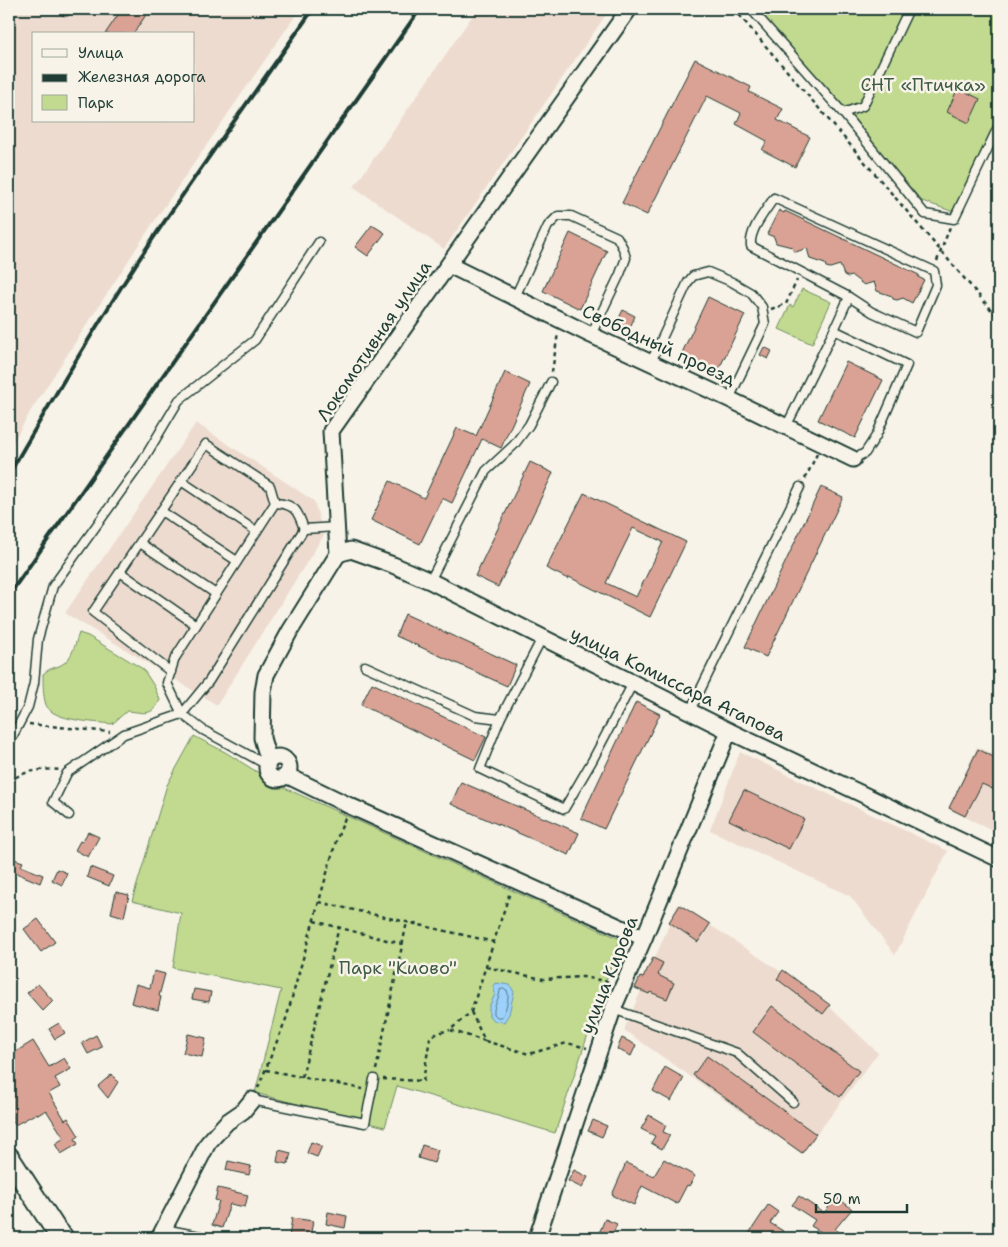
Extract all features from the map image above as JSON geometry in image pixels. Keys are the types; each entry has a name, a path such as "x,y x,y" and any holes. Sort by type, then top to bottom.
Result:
{"main road":[{"path":"9,1158 54,1228 63,1238"}],"street":[{"name":"Локомотивная улица","path":"338,554 332,431 629,9"},
{"name":"Свободный проезд","path":"449,265 591,335 853,459"},
{"name":"улица Комиссара Агапова","path":"338,554 351,550 430,581 729,731 999,859"},
{"path":"338,554 290,631 266,675 263,692 262,738 269,763 268,774 279,780 286,775 350,806 644,938"},
{"name":"улица Кирова","path":"536,1238 613,1009 729,731"},
{"path":"162,1234 208,1143 227,1122 243,1111 252,1100"}],"lane":[{"path":"751,9 843,112 925,214 954,218 999,125"},
{"path":"843,112 863,106 910,9"},
{"path":"774,198 934,271 936,285 916,332 872,312 849,297 751,246 750,239 774,198"},
{"path":"515,296 548,226 558,216 571,216 617,237 626,258 591,335"},
{"path":"9,743 28,707 34,683 38,639 53,586 142,462 179,400 255,340 319,242"},
{"path":"651,362 688,282 693,276 708,272 732,282 751,293 762,307 764,324 729,399"},
{"path":"786,427 849,297"},
{"path":"834,330 907,365 876,436 865,453 853,459"},
{"path":"430,581 486,471 514,445 529,425 551,382"},
{"path":"171,672 93,612 206,444 270,486 275,503"},
{"path":"181,481 256,531"},
{"path":"690,711 800,487"},
{"path":"275,503 284,504 298,512 304,529"},
{"path":"269,763 203,730 182,714 167,683 175,658 275,503"},
{"path":"161,511 237,562"},
{"path":"304,529 337,527"},
{"path":"69,814 53,802 67,773 124,734 182,714 209,681 304,529"},
{"path":"140,543 216,594"},
{"path":"120,572 196,625"},
{"path":"542,638 500,719 480,770 564,808 592,761 633,683"},
{"path":"366,666 475,716 500,719"},
{"path":"613,1009 737,1053 794,1102"},
{"path":"252,1100 365,1123 374,1079"},
{"path":"162,1234 210,1238"}],"path":[{"path":"734,9 999,319"},
{"path":"934,271 940,250 954,218"},
{"path":"762,312 786,304 800,273"},
{"path":"551,382 560,319"},
{"path":"800,487 822,444"},
{"path":"20,723 124,734"},
{"path":"9,782 27,773 50,769 67,773"},
{"path":"252,1100 286,1019 336,841 350,806"},
{"path":"407,922 374,1079 423,1081 430,1038 438,1033 450,1030 471,1012 514,880"},
{"path":"319,902 494,942"},
{"path":"314,921 402,944"},
{"path":"302,1077 339,927"},
{"path":"486,967 543,979 583,977 623,985"},
{"path":"471,1012 485,1041"},
{"path":"450,1030 529,1054 568,1043 598,1052"},
{"path":"266,1070 372,1091"}],"shaded area":[{"path":"9,9 300,9 149,229 30,412 9,450"},
{"path":"477,9 610,9 444,249 354,187"},
{"path":"196,423 314,501 324,535 217,705 65,613"},
{"path":"977,747 999,757 999,833 948,809"},
{"path":"740,752 948,851 895,955 850,896 710,830"},
{"path":"678,904 818,996 878,1053 802,1154 624,1030"}],"green space":[{"name":"СНТ «Птичка»","path":"756,9 999,9 999,116 954,212 922,201"},
{"path":"802,289 831,302 812,344 779,329 790,305 793,307"},
{"path":"79,633 88,636 143,669 160,700 157,706 146,713 127,711 112,724 65,718 50,710 44,698 43,674 65,663 73,651"},
{"name":"Парк \"Киово\"","path":"194,736 225,752 278,785 620,939 555,1133 397,1086 385,1127 255,1093 281,990 173,968 181,913 132,901 167,785"}],"water":[{"path":"495,983 510,985 514,992 509,1014 504,1022 495,1021 489,1016 489,1007 495,994 493,986"}],"building":[{"path":"122,9 150,9 134,32 106,32"},
{"path":"695,59 751,87 749,92 783,109 777,120 810,137 795,167 762,150 767,141 736,124 741,113 707,96 647,215 622,203"},
{"path":"958,88 980,99 969,123 947,112"},
{"path":"779,210 784,213 785,211 919,275 918,277 924,280 912,303 903,298 893,299 892,296 877,291 874,282 864,285 852,276 844,275 840,265 830,268 826,267 825,264 810,259 807,248 796,252 792,247 776,243 774,237 767,234"},
{"path":"372,225 385,233 368,256 355,247"},
{"path":"570,233 607,251 580,309 543,291"},
{"path":"708,297 745,315 717,373 681,355"},
{"path":"623,310 635,316 628,332 615,326"},
{"path":"764,347 772,351 768,359 760,355"},
{"path":"846,362 883,380 855,438 818,420"},
{"path":"505,372 530,384 501,448 482,439 452,503 442,498 420,544 371,520 390,481 424,498 457,428 476,436"},
{"path":"530,462 553,473 498,587 475,576"},
{"path":"821,487 843,497 766,657 745,647"},
{"path":"584,493 686,542 650,617 569,577 568,579 546,568","holes":["633,528 663,542 636,597 606,583"]},
{"path":"405,614 516,665 507,686 396,636"},
{"path":"372,683 486,737 475,760 361,705"},
{"path":"636,702 660,714 604,829 581,818"},
{"path":"978,749 999,760 999,792 982,784 965,816 949,808"},
{"path":"461,782 579,833 569,855 451,804"},
{"path":"744,790 804,819 789,849 729,820"},
{"path":"88,832 99,837 88,857 75,850"},
{"path":"14,859 23,862 21,866 43,875 40,883 9,870"},
{"path":"90,867 113,876 109,886 87,877"},
{"path":"57,869 67,873 62,885 52,880"},
{"path":"116,892 129,895 124,917 111,913"},
{"path":"680,905 710,924 698,942 669,922"},
{"path":"38,919 55,942 41,952 24,929"},
{"path":"653,958 663,963 658,975 674,983 667,999 635,988 640,977 643,978"},
{"path":"783,970 830,1005 823,1014 777,979"},
{"path":"154,971 165,974 159,996 161,997 158,1010 131,1003 136,984 150,988"},
{"path":"38,984 53,1001 43,1011 27,993"},
{"path":"194,989 211,992 209,1002 192,999"},
{"path":"772,1006 859,1071 840,1097 753,1032"},
{"path":"59,1023 65,1033 55,1039 49,1029"},
{"path":"188,1034 206,1038 202,1057 183,1053"},
{"path":"96,1035 102,1047 88,1054 82,1043"},
{"path":"622,1038 636,1045 631,1056 617,1049"},
{"path":"33,1041 49,1067 64,1058 71,1069 55,1078 60,1087 49,1093 65,1120 68,1118 79,1136 75,1139 78,1144 61,1154 55,1144 64,1138 46,1110 15,1125 9,1113 9,1056"},
{"path":"707,1056 816,1134 802,1153 693,1075"},
{"path":"665,1067 684,1078 671,1101 653,1091"},
{"path":"112,1074 118,1082 108,1098 98,1086"},
{"path":"649,1115 666,1125 663,1132 670,1135 662,1149 651,1143 655,1136 641,1129"},
{"path":"593,1120 607,1126 602,1137 588,1131"},
{"path":"311,1142 322,1146 317,1157 307,1153"},
{"path":"422,1145 438,1150 434,1163 418,1158"},
{"path":"279,1150 291,1153 288,1164 277,1162"},
{"path":"664,1159 695,1176 689,1186 687,1185 677,1204 642,1186 634,1205 612,1195 626,1163 654,1176"},
{"path":"228,1161 251,1166 249,1175 226,1170"},
{"path":"574,1170 588,1177 582,1188 568,1181"},
{"path":"218,1188 248,1195 245,1207 230,1204 222,1228 212,1225 219,1201 215,1200"},
{"path":"799,1196 824,1213 837,1197 852,1209 835,1229 848,1238 831,1238 811,1226 815,1220 792,1205"},
{"path":"768,1205 778,1212 770,1223 783,1231 778,1238 746,1238"},
{"path":"328,1212 347,1216 345,1228 326,1224"},
{"path":"292,1218 313,1221 310,1238 289,1237"},
{"path":"605,1219 617,1224 611,1238 597,1238"}],"railway":[{"path":"9,474 71,368 136,264 201,167 313,9"},
{"path":"9,595 420,9"}]}
